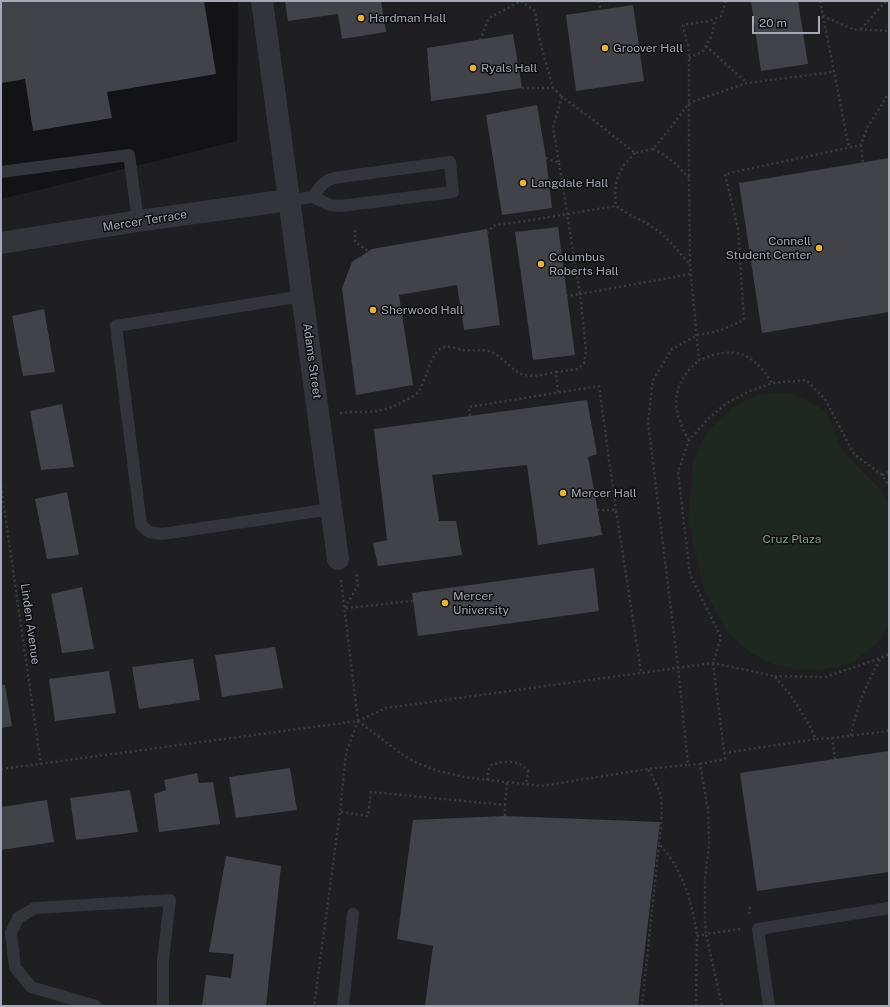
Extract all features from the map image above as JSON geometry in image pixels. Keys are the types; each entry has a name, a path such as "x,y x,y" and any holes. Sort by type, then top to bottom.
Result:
{"street":[{"name":"Adams Street","path":"262,1 338,559"},
{"name":"Mercer Terrace","path":"1,243 138,221 289,200"}],"lane":[{"path":"1,172 129,155 138,221"},
{"path":"289,200 313,197 330,205 341,206 453,192 450,162 326,180 313,197"},
{"path":"303,296 116,326 142,525 149,532 162,534 332,509"},
{"path":"96,1006 31,986 15,967 11,933 18,918 35,908 170,900 163,960 163,1006"},
{"path":"769,1006 758,929 889,908"},
{"path":"343,1006 354,914"}],"path":[{"path":"480,40 489,18 521,1 535,11 540,42 553,88 562,97 635,153"},
{"path":"598,1 601,9"},
{"path":"700,360 690,265 689,52 682,26 715,19 721,16 726,1"},
{"path":"820,1 849,148"},
{"path":"860,29 886,1"},
{"path":"823,16 852,29 889,31"},
{"path":"689,58 703,51 712,35 715,19"},
{"path":"706,46 747,82"},
{"path":"653,149 689,103 747,82 834,72"},
{"path":"522,88 553,88"},
{"path":"863,163 861,145 867,128 889,92"},
{"path":"335,414 351,411 376,412 392,407 416,394 422,386 426,373 437,350 447,346 465,350 488,351 503,360 518,373 525,375 578,369 584,363 586,350 580,294 553,127 562,97"},
{"path":"688,765 678,667 648,422 653,380 672,349 698,335 719,330 744,320 738,229 725,174 861,145"},
{"path":"616,206 615,189 619,171 626,161 635,153 653,149 664,154 689,178"},
{"path":"546,158 559,163"},
{"path":"487,232 493,226 502,224 568,215 616,206 630,216 645,222 662,234 690,265"},
{"path":"355,230 355,242 368,251"},
{"path":"567,296 691,274"},
{"path":"689,440 681,427 676,411 677,393 683,378 692,366 700,360 712,355 726,352 740,354 753,359 764,370 772,383"},
{"path":"556,372 558,392"},
{"path":"358,721 403,755 417,763 439,771 464,777 541,786 648,769 700,764 725,759 712,663 721,637 690,575 678,472 689,440 709,418 727,403 750,391 772,383 806,380 825,399 854,454 882,475 889,486"},
{"path":"470,416 469,407 599,386 641,672"},
{"path":"882,475 889,472"},
{"name":"Linden Avenue","path":"1,486 41,765"},
{"path":"597,510 616,510"},
{"path":"314,1006 340,812 346,753 358,721 338,559"},
{"path":"345,608 413,602"},
{"path":"1,769 41,765 358,721 386,708 712,663 774,676 825,677 889,654"},
{"path":"851,736 855,716 863,693 881,658"},
{"path":"774,676 789,693 807,721 816,739"},
{"path":"724,753 816,739 889,731"},
{"path":"832,738 835,759"},
{"path":"487,780 491,765 500,762 510,762 519,764 526,768 528,771 526,784"},
{"path":"700,764 708,810 709,845 705,878 706,934 722,1006"},
{"path":"642,1006 662,809 658,788 648,769"},
{"path":"505,816 507,782"},
{"path":"340,812 368,816 371,792 505,805"},
{"path":"659,844 668,853 677,867 690,899 694,916 697,936 696,1006"},
{"path":"748,921 750,907"},
{"path":"697,936 747,928"}],"shaded area":[{"name":"Mercer University","path":"238,1 889,1 889,1006 1,1006 1,199 237,141"}],"green space":[{"name":"Cruz Plaza","path":"792,393 826,411 843,452 877,486 889,502 889,626 873,647 850,664 822,670 797,669 772,664 750,652 728,633 704,589 688,522 693,461 706,433 736,405 757,395"}],"building":[{"path":"1,1 204,1 216,74 107,92 112,118 33,131 25,79 1,83"},
{"name":"Hardman Hall","path":"285,1 381,1 386,32 342,39 338,14 288,21"},
{"path":"751,1 798,1 808,64 761,71"},
{"name":"Groover Hall","path":"633,5 644,81 576,91 566,15"},
{"name":"Ryals Hall","path":"513,34 522,88 431,101 427,48"},
{"name":"Langdale Hall","path":"537,105 546,158 552,208 502,215 486,115"},
{"name":"Connell Student Center","path":"889,158 889,312 762,333 739,183"},
{"name":"Columbus Roberts Hall","path":"558,227 575,355 533,360 515,232"},
{"name":"Sherwood Hall","path":"487,229 500,325 464,330 457,285 399,295 413,385 356,395 342,288 352,262 372,249"},
{"path":"44,309 55,372 23,376 12,316"},
{"name":"Mercer Hall","path":"587,400 597,454 588,457 602,535 538,545 527,465 432,475 439,521 456,521 462,555 378,566 373,543 387,540 374,429"},
{"path":"62,404 74,467 41,470 30,411"},
{"path":"67,492 79,555 47,559 35,499"},
{"path":"594,568 599,611 418,636 412,593"},
{"path":"82,587 94,649 62,653 51,594"},
{"path":"275,647 283,688 222,697 215,655"},
{"path":"193,659 200,700 139,709 132,667"},
{"path":"109,671 116,713 55,721 49,679"},
{"path":"1,685 5,685 12,726 1,728"},
{"path":"889,751 889,872 757,891 740,773"},
{"path":"290,768 297,810 236,818 229,777"},
{"path":"197,773 199,783 213,782 220,824 159,832 154,794 166,790 164,780"},
{"path":"130,790 138,832 76,840 70,798"},
{"path":"47,800 54,842 1,850 1,807"},
{"path":"505,816 660,822 638,1006 425,1006 433,946 397,939 413,820"},
{"path":"226,856 281,866 266,1006 202,1006 206,975 231,978 234,954 209,952"}],"place":[{"name":"Hardman Hall","path":"361,18"},
{"name":"Groover Hall","path":"605,48"},
{"name":"Ryals Hall","path":"473,68"},
{"name":"Langdale Hall","path":"523,183"},
{"name":"Connell Student Center","path":"819,248"},
{"name":"Columbus Roberts Hall","path":"541,264"},
{"name":"Sherwood Hall","path":"373,310"},
{"name":"Mercer Hall","path":"563,493"},
{"name":"Mercer University","path":"445,603"}]}
